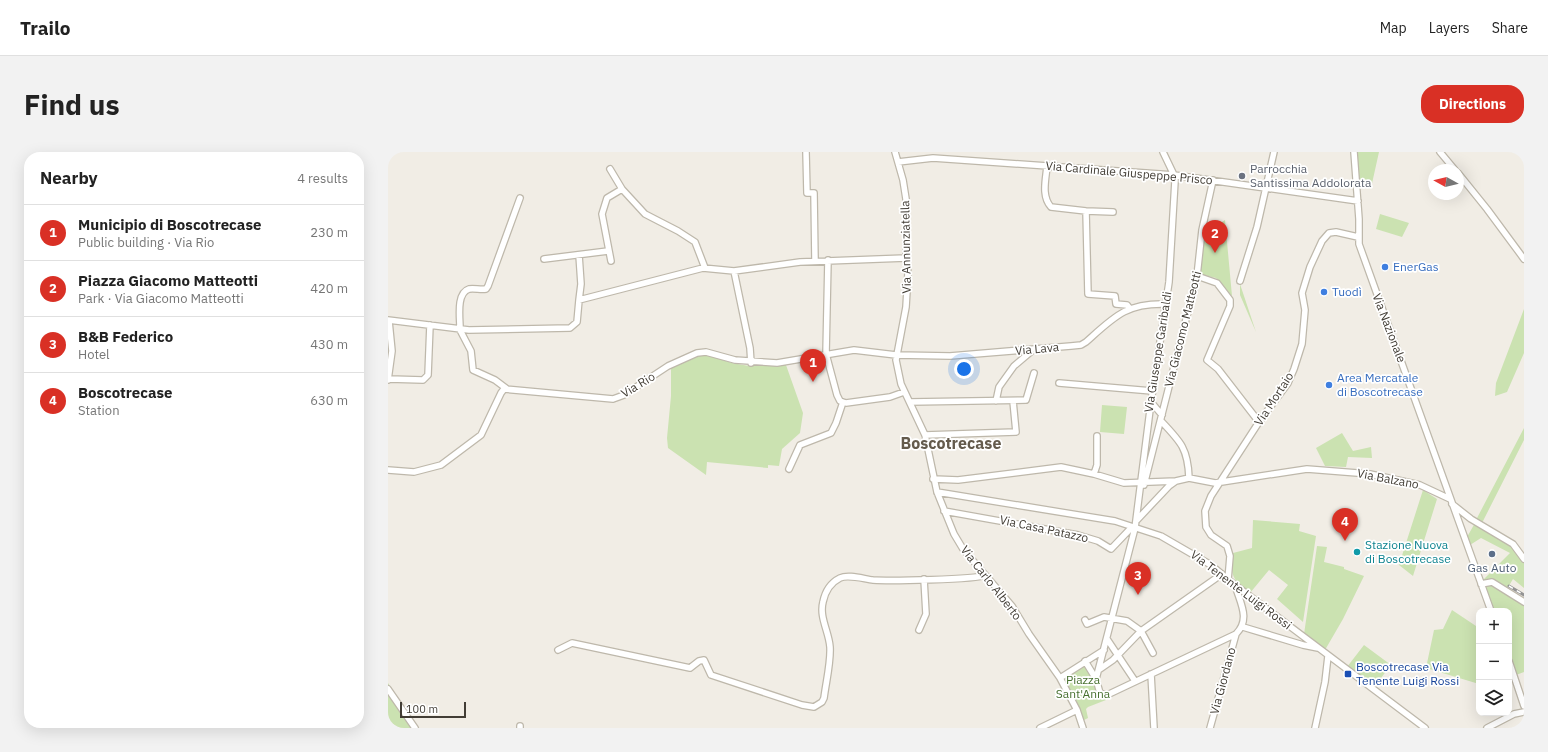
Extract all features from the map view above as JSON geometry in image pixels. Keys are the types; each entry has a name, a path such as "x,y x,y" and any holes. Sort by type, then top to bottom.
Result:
{"street":[{"path":"806,152 807,193 814,193 816,261"},
{"name":"Via Annunziatella","path":"895,152 903,180 906,207 906,258 908,273 908,290 896,355 897,369 904,392 926,435 933,479 937,492"},
{"path":"1163,152 1174,175"},
{"path":"1240,281 1250,255 1274,152"},
{"name":"Via Nazionale","path":"1354,152 1358,201 1358,237 1373,285 1407,374 1490,608"},
{"path":"1440,152 1450,164"},
{"name":"Via Cardinale Giuspeppe Prisco","path":"898,162 933,158 1174,175 1358,201"},
{"path":"1047,166 1044,192 1048,204 1051,207 1113,212"},
{"path":"610,169 622,189 645,214 678,231 695,242 705,268"},
{"name":"Via Giuseppe Garibaldi","path":"1143,483 1152,391 1169,282 1175,191 1174,175"},
{"name":"Via Giacomo Matteotti","path":"1134,526 1139,498 1197,276 1202,230 1212,180"},
{"path":"1464,180 1524,259"},
{"path":"611,262 602,214 603,207 607,198 622,189"},
{"path":"388,470 414,472 442,465 482,435 501,393 506,389 495,380 473,370 471,352 460,329 460,304 463,294 469,290 486,289 488,286 520,198"},
{"path":"1086,211 1088,294 1115,296 1116,304 1127,305 1130,309"},
{"name":"Via Mortaio","path":"1228,580 1230,556 1227,546 1211,535 1206,527 1205,512 1211,496 1259,422 1288,383 1302,344 1305,310 1302,293 1310,267 1322,241 1329,233 1336,232 1358,237"},
{"path":"544,259 608,251"},
{"path":"430,325 428,374 423,380 388,379 392,351 389,320 430,325 460,329 570,328 577,322 581,284 580,255"},
{"path":"579,300 705,268 734,271 758,266 828,260 906,258"},
{"path":"828,260 826,354 837,395 843,402 846,403 890,397 904,392"},
{"path":"734,271 750,348 751,362"},
{"path":"1197,276 1217,283 1230,300 1230,306 1207,360 1218,369 1259,422"},
{"name":"Via Lava","path":"896,355 950,356 1033,350 1081,344 1114,317 1130,309 1151,304 1165,304"},
{"name":"Via Rio","path":"506,389 613,398 624,395 668,366 696,353 706,352 735,360 777,363 854,350 896,355"},
{"path":"996,401 998,387 1014,366 1033,350"},
{"path":"910,402 1026,400 1034,373"},
{"path":"1059,383 1152,391"},
{"path":"926,435 1016,432 1013,400"},
{"path":"789,469 800,445 831,433 843,402"},
{"path":"933,479 958,480 1061,467 1094,474 1117,481 1143,483 1176,481 1189,478 1187,453 1151,402"},
{"path":"1094,474 1097,465 1097,436"},
{"name":"Via Balzano","path":"1189,478 1210,483 1307,469 1370,474 1420,485 1451,501 1471,519 1513,544 1524,559"},
{"path":"1096,679 1100,670 1134,526 1169,486 1176,481"},
{"name":"Via Carlo Alberto","path":"937,492 944,511 962,549 1012,606 1029,634 1060,678 1077,710 1083,728"},
{"name":"Via Tenente Luigi Rossi","path":"937,492 1115,521 1161,536 1193,553 1222,574 1328,656 1425,728"},
{"name":"Via Casa Patazzo","path":"944,511 1078,535 1098,541 1111,549 1134,526"},
{"path":"1100,670 1118,655 1141,631 1222,574"},
{"path":"558,650 572,643 690,668 699,661 704,660 712,675 802,705 814,707 822,702 824,698 830,653 830,637 822,612 826,594 831,584 844,577 873,580 970,577 985,575"},
{"path":"919,630 926,614 924,579"},
{"path":"1481,584 1492,582 1524,602"},
{"path":"1085,661 1096,679 1100,693 1107,695 1236,634 1242,627 1245,618 1235,585"},
{"path":"1085,620 1087,624 1104,617 1127,621 1141,631 1153,653"},
{"path":"1242,627 1302,645 1318,648"},
{"name":"Via Giordano","path":"1210,728 1236,634"},
{"path":"1107,639 1135,681"},
{"path":"1060,678 1104,650"},
{"path":"1315,728 1325,682 1328,656"},
{"path":"1512,669 1524,706"},
{"path":"1151,674 1154,728"},
{"path":"388,689 415,728"},
{"path":"1040,728 1077,710"},
{"path":"1487,728 1514,714 1524,712"}],"green space":[{"path":"1356,152 1379,152 1371,188 1359,187"},
{"path":"1380,214 1409,223 1402,237 1376,229"},
{"path":"1225,220 1232,296 1216,278 1200,274 1205,233"},
{"path":"1240,284 1256,332 1240,295"},
{"path":"1524,309 1524,353 1507,392 1495,396 1496,383"},
{"path":"704,354 732,363 749,366 786,365 803,413 800,433 782,449 779,466 768,465 768,468 707,462 706,475 668,448 667,438 671,396 671,368"},
{"path":"1102,405 1127,407 1124,434 1100,432"},
{"path":"1524,428 1524,440 1482,523 1476,520"},
{"path":"1342,433 1353,451 1371,447 1372,458 1348,457 1346,467 1325,466 1316,448"},
{"path":"1423,490 1437,499 1413,576 1399,565"},
{"path":"1253,520 1300,524 1299,531 1316,536 1303,622 1277,599 1288,585 1269,570 1250,593 1239,584 1232,572 1233,553 1252,548"},
{"path":"1475,523 1513,545 1524,562 1524,588 1513,579 1507,589 1492,580 1483,580 1510,553 1481,538 1470,545 1467,537"},
{"path":"1317,546 1327,547 1324,562 1344,567 1344,569 1364,576 1343,619 1325,650 1304,634"},
{"path":"1489,584 1496,586 1524,605 1524,672 1516,675 1512,664 1512,608 1492,608 1485,587"},
{"path":"1452,610 1476,626 1476,683 1426,668 1434,630 1443,629"},
{"path":"1364,645 1391,665 1374,687 1347,667"},
{"name":"Piazza Sant'Anna","path":"1084,666 1097,685 1095,692 1098,698 1105,697 1106,700 1088,707 1086,709 1088,718 1084,720 1064,678"},
{"path":"388,683 417,728 388,728"}],"railway":[{"path":"1509,586 1524,595"}],"place":[{"name":"Parrocchia Santissima Addolorata","path":"1242,176"},
{"name":"Piazza Giacomo Matteotti","path":"1215,253"},
{"name":"EnerGas","path":"1385,267"},
{"name":"Tuodì","path":"1324,292"},
{"name":"Municipio di Boscotrecase","path":"813,382"},
{"name":"Area Mercatale di Boscotrecase","path":"1329,385"},
{"name":"Boscotrecase","path":"1345,541"},
{"name":"Stazione Nuova di Boscotrecase","path":"1357,552"},
{"name":"Gas Auto","path":"1492,554"},
{"name":"B&B Federico","path":"1138,595"},
{"name":"Boscotrecase Via Tenente Luigi Rossi","path":"1348,674"}],"district":[{"name":"Boscotrecase","path":"951,443"}]}
